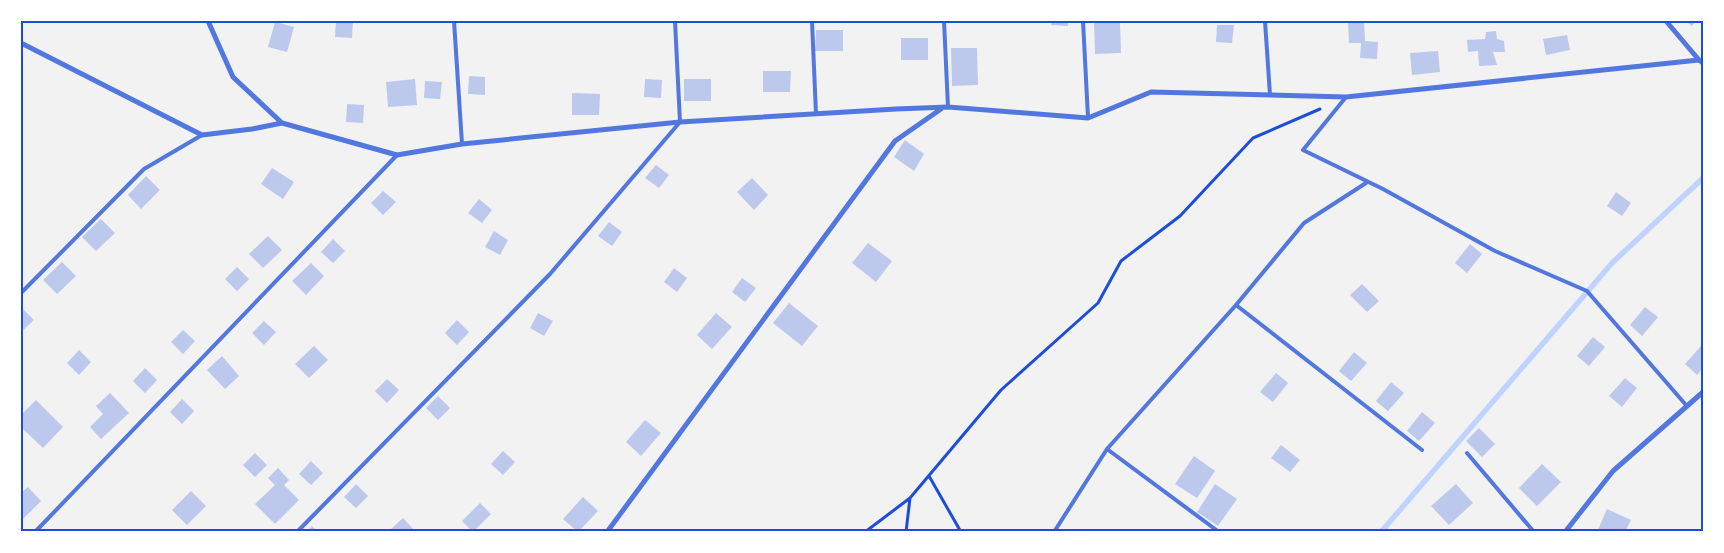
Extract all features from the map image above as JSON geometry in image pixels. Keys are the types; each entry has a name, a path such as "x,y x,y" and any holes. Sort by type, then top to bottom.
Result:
{"street":[{"path":"208,21 233,77 282,122 397,155 462,144 680,122 896,109 942,109"},
{"path":"1666,21 1701,61"},
{"path":"21,43 202,135 252,129 282,122"},
{"path":"607,532 895,141 942,109 948,107 1088,118 1151,92 1346,97 1701,61"},
{"path":"1565,532 1613,470 1703,392"}],"lane":[{"path":"454,21 462,144"},
{"path":"297,532 550,274 680,122 675,21"},
{"path":"812,21 816,114"},
{"path":"944,21 948,107"},
{"path":"1083,21 1088,118"},
{"path":"1265,21 1270,95"},
{"path":"1346,97 1303,150 1366,183 1383,189 1495,251 1587,291 1686,406"},
{"path":"21,293 144,169 202,135"},
{"path":"35,532 397,155"},
{"path":"1054,532 1107,449 1236,305 1304,223 1366,183"},
{"path":"1236,305 1422,450"},
{"path":"1107,449 1219,532"},
{"path":"1467,453 1534,532"}],"path":[{"path":"865,532 910,498 1001,390 1098,303 1121,261 1180,216 1253,138 1346,97"},
{"path":"929,476 961,532"},
{"path":"906,532 910,498"}],"building":[{"path":"336,21 353,21 352,38 335,37"},
{"path":"1052,21 1068,21 1068,26 1051,25"},
{"path":"1094,21 1120,21 1121,53 1095,54"},
{"path":"1348,21 1364,21 1365,41 1378,42 1377,59 1360,58 1361,43 1349,43"},
{"path":"1686,21 1696,21 1692,26"},
{"path":"275,22 294,27 287,52 268,47"},
{"path":"1217,25 1234,25 1232,43 1216,42"},
{"path":"816,30 843,30 843,51 815,51"},
{"path":"1496,31 1497,39 1504,41 1505,52 1493,52 1497,65 1479,66 1478,51 1468,52 1467,40 1485,39 1486,32"},
{"path":"1567,35 1570,50 1546,55 1543,39"},
{"path":"901,38 928,38 928,60 901,60"},
{"path":"951,48 977,48 978,85 952,86"},
{"path":"1438,51 1440,72 1412,75 1410,53"},
{"path":"763,71 791,71 790,92 763,92"},
{"path":"469,76 485,77 485,95 468,94"},
{"path":"415,79 417,105 388,107 386,82"},
{"path":"645,79 662,80 661,98 644,97"},
{"path":"684,79 711,79 711,101 684,101"},
{"path":"425,81 442,82 440,99 424,98"},
{"path":"572,93 600,94 599,115 572,115"},
{"path":"347,104 364,105 363,123 346,122"},
{"path":"905,140 924,154 914,171 894,157"},
{"path":"656,165 669,175 659,188 645,178"},
{"path":"272,168 294,182 283,199 261,184"},
{"path":"146,176 160,190 141,209 128,195"},
{"path":"752,178 768,195 754,210 737,192"},
{"path":"383,191 396,202 383,215 371,203"},
{"path":"1616,192 1631,203 1622,216 1607,206"},
{"path":"479,199 492,210 482,223 468,213"},
{"path":"101,219 115,233 96,251 82,237"},
{"path":"609,222 622,232 612,246 598,236"},
{"path":"494,231 508,240 500,255 485,247"},
{"path":"268,236 282,250 263,268 249,254"},
{"path":"333,239 345,251 333,263 321,252"},
{"path":"868,243 892,261 876,282 852,263"},
{"path":"1470,244 1482,254 1467,273 1455,263"},
{"path":"62,262 76,276 57,294 43,280"},
{"path":"311,263 324,276 306,295 292,281"},
{"path":"237,267 249,279 237,291 225,279"},
{"path":"674,268 687,278 677,292 664,282"},
{"path":"742,278 756,288 745,302 732,292"},
{"path":"1362,284 1379,301 1367,312 1350,295"},
{"path":"789,303 818,326 802,346 773,323"},
{"path":"21,307 34,320 21,332"},
{"path":"1645,307 1658,317 1642,336 1630,325"},
{"path":"538,313 553,321 544,336 530,328"},
{"path":"716,313 732,327 712,349 697,335"},
{"path":"457,320 469,332 457,345 445,333"},
{"path":"264,321 276,332 264,345 252,333"},
{"path":"183,330 195,341 183,354 171,342"},
{"path":"1593,337 1605,347 1589,366 1577,356"},
{"path":"314,346 328,360 309,378 295,364"},
{"path":"1701,346 1703,347 1703,368 1697,375 1685,364"},
{"path":"79,350 91,362 79,375 67,363"},
{"path":"1354,352 1367,363 1351,381 1339,371"},
{"path":"222,356 239,376 225,389 207,370"},
{"path":"145,368 157,380 145,393 133,381"},
{"path":"1276,373 1288,383 1273,402 1260,392"},
{"path":"1625,378 1637,388 1622,407 1609,396"},
{"path":"387,379 399,390 387,403 375,391"},
{"path":"1391,382 1404,393 1388,411 1376,401"},
{"path":"110,393 129,413 101,439 90,427 103,414 96,406"},
{"path":"438,396 450,408 438,420 426,408"},
{"path":"182,399 194,411 182,424 170,412"},
{"path":"36,400 63,427 43,448 21,427 21,415"},
{"path":"1422,412 1435,423 1419,441 1407,431"},
{"path":"645,420 661,433 641,456 626,442"},
{"path":"1479,428 1495,444 1482,457 1466,441"},
{"path":"1281,445 1300,460 1290,472 1271,458"},
{"path":"503,451 515,462 503,475 491,464"},
{"path":"255,453 267,465 255,477 243,465"},
{"path":"1194,456 1215,471 1197,498 1175,484"},
{"path":"311,461 323,473 311,485 299,474"},
{"path":"1542,464 1561,482 1537,506 1519,488"},
{"path":"278,468 289,480 284,485 299,500 275,524 255,504 275,485 268,478"},
{"path":"356,484 368,496 356,508 344,497"},
{"path":"1215,484 1237,499 1218,526 1197,512"},
{"path":"1456,484 1473,503 1449,525 1431,506"},
{"path":"28,487 41,501 21,521 21,493"},
{"path":"191,491 206,506 187,525 172,510"},
{"path":"583,497 598,511 578,532 563,519"},
{"path":"480,503 491,514 473,532 462,521"},
{"path":"1607,509 1631,520 1625,532 1597,532"},
{"path":"403,518 416,532 394,532 391,529"},
{"path":"312,526 318,532 306,532"}],"waterway":[{"path":"1381,532 1612,263 1703,178"}]}
